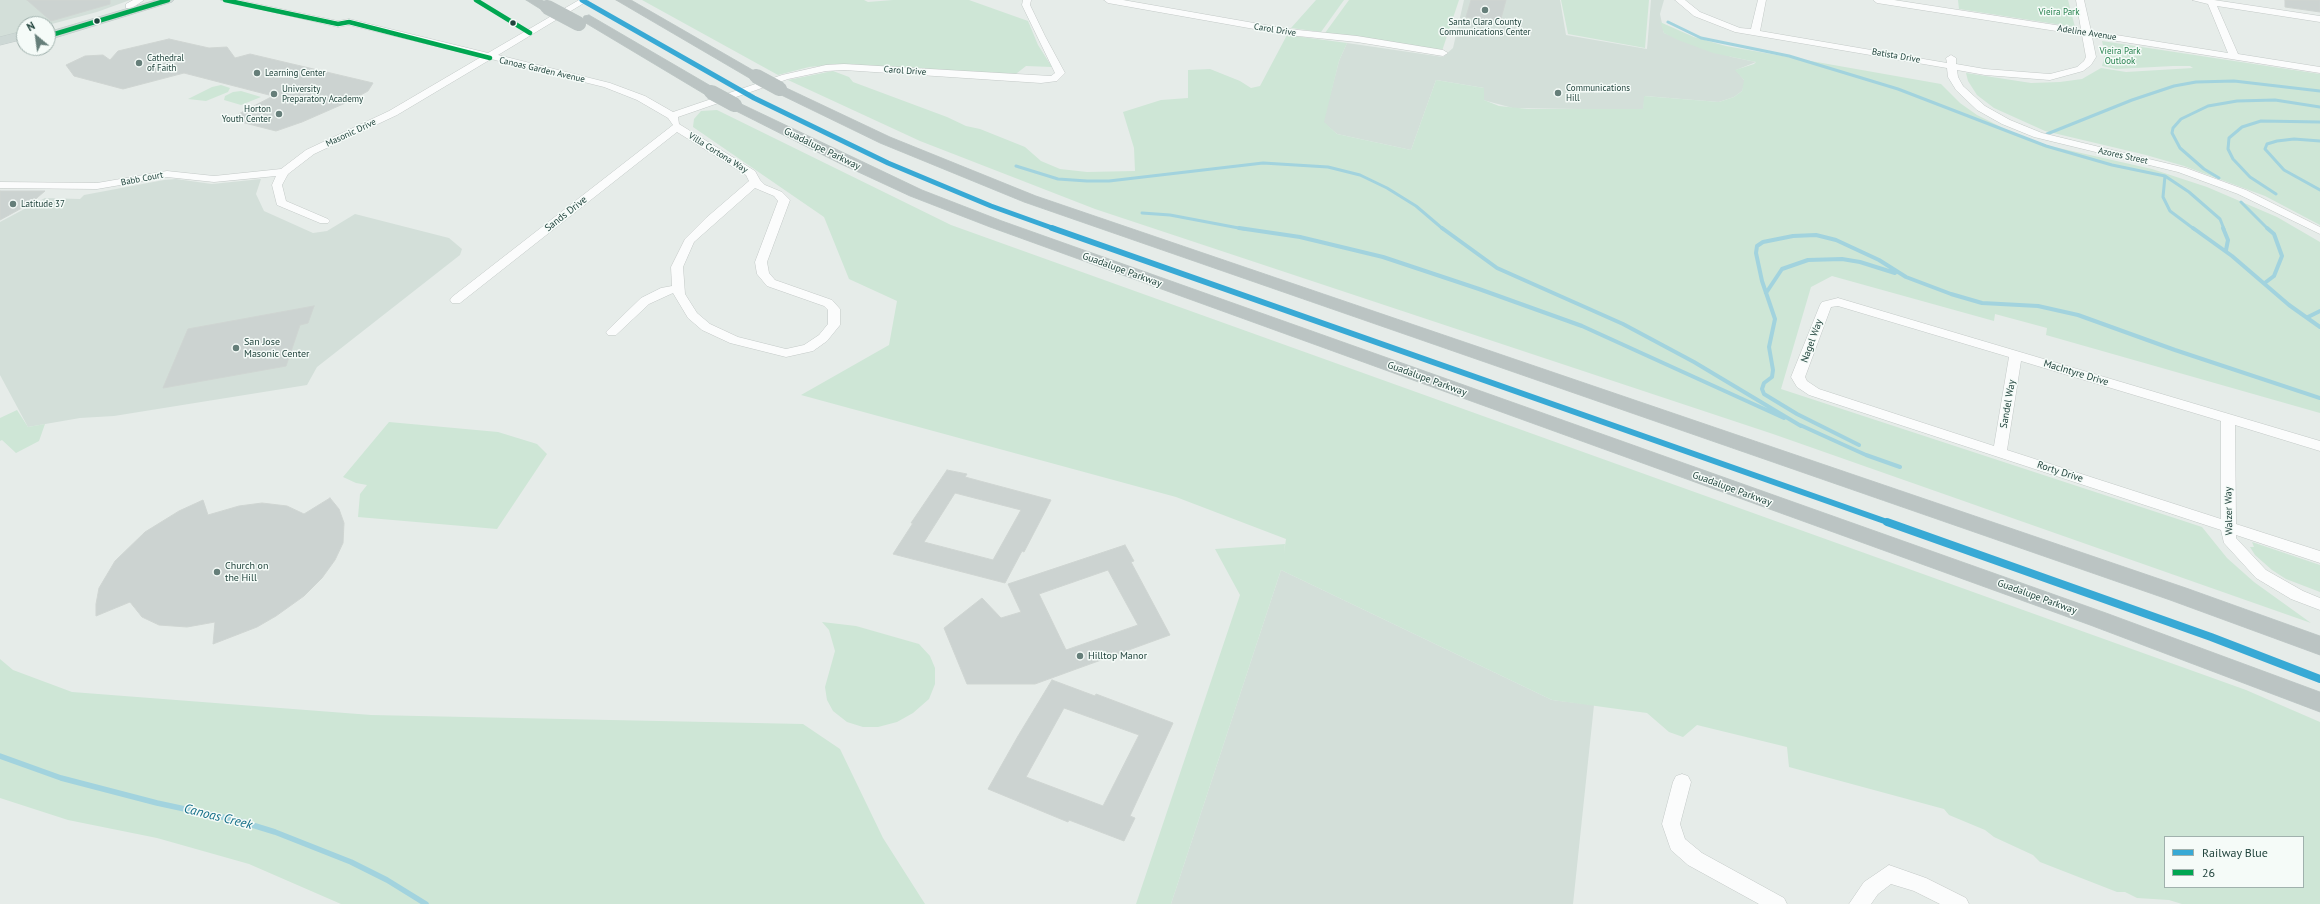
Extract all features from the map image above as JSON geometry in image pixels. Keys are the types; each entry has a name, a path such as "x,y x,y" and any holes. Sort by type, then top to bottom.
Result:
{"highway":[{"path":"532,0 584,22"},
{"path":"559,0 584,22"},
{"path":"622,0 780,89 885,140 1037,202 2163,589 2320,646"},
{"name":"Guadalupe Parkway","path":"584,22 602,37 621,37 735,105 846,161 916,193 996,224 2120,627 2320,702"}],"main road":[{"path":"56,27 148,0"},
{"path":"56,34 168,0"},
{"path":"0,41 16,37"},
{"path":"0,47 16,44"}],"street":[{"path":"128,6 140,0"},
{"name":"Canoas Garden Avenue","path":"225,0 338,24 349,22 490,58 622,89 672,116"},
{"name":"Canoas Garden Avenue","path":"262,0 351,18 349,22"},
{"name":"Masonic Drive","path":"284,172 310,152 393,113 490,58 585,0"},
{"name":"Carol Drive","path":"672,116 785,77 826,68 844,67 1041,80 1054,79 1060,73 1026,6 1027,0"},
{"name":"Carol Drive","path":"1108,0 1288,32 1357,39 1443,53"},
{"name":"Batista Drive","path":"1679,0 1688,8 1712,21 1728,27 1755,33 1951,62 2026,76 2050,77 2068,73 2088,63 2091,57 2088,34"},
{"path":"1755,33 1762,0"},
{"name":"Adeline Avenue","path":"1877,0 2320,70"},
{"path":"1947,0 1948,11"},
{"path":"2080,0 2088,34"},
{"path":"2196,0 2320,19"},
{"path":"2211,2 2234,56"},
{"name":"Azores Street","path":"1951,62 1953,77 1960,88 1982,108 2006,122 2038,135 2086,148 2135,157 2182,170 2242,192 2320,231"},
{"path":"672,116 676,127"},
{"name":"Villa Cortona Way","path":"676,127 751,173 755,182 761,187 778,194 784,200 761,262 763,274 771,282 828,303 834,309 834,325 823,338 808,348 786,353 734,340 706,327 686,308 679,294 678,267 689,241 710,220 755,182"},
{"name":"Sands Drive","path":"456,300 676,127"},
{"path":"284,172 277,185 281,203 324,221"},
{"name":"Babb Court","path":"0,185 97,186 167,174 214,179 284,172"},
{"path":"612,332 645,301 665,291 679,288"},
{"name":"MacIntyre Drive","path":"1832,302 1845,303 2320,446"},
{"name":"Nagel Way","path":"1802,384 1798,377 1826,305 1832,302"},
{"name":"Sandel Way","path":"2000,453 2016,355"},
{"name":"Rorty Drive","path":"1802,384 1814,392 2320,557"},
{"name":"Walzer Way","path":"2228,418 2229,539 2247,562 2261,574 2297,595 2320,604"},
{"path":"1682,782 1671,824 1678,844 1695,859 1777,904"},
{"path":"1859,904 1871,888 1889,874 1919,884 1959,904"}],"shaded area":[{"path":"0,0 130,0 97,12 56,23 56,16 16,16 16,33 0,37"},
{"path":"1464,0 1560,0 1566,35 1647,49 1651,0 1664,0 1660,14 1664,33 1732,57 1756,62 1736,70 1744,80 1744,85 1742,91 1734,97 1719,102 1645,96 1643,110 1513,108 1483,100 1484,88 1436,80 1411,150 1337,134 1323,122 1339,61 1347,43 1443,57 1453,48"},
{"path":"176,179 212,184 261,179 256,194 264,211 313,233 327,231 355,214 449,238 462,249 460,255 317,367 307,385 114,416 80,418 28,427 0,375 0,222 45,198 80,199 84,195"},
{"path":"1281,570 1552,700 1594,705 1573,904 1171,904"}],"green space":[{"path":"642,0 864,0 868,2 893,0 969,0 1028,21 1038,45 1052,67 1026,66 1012,77 839,64 809,67 778,75"},
{"path":"1316,0 1344,0 1321,32 1291,28"},
{"path":"1349,0 1459,0 1442,51 1325,33"},
{"path":"1561,0 1649,0 1645,48 1568,34"},
{"name":"Vieira Park","path":"1958,0 2068,0 2075,27 1959,9"},
{"path":"1660,22 1694,37 1726,46 1941,84 1960,103 1977,115 2015,134 2050,146 2152,169 2207,187 2277,217 2320,242 2320,413 2046,335 2047,328 1995,314 1994,321 1832,276 1811,287 1781,389 2202,527 2227,558 2254,582 2311,623 1773,434 1095,209 920,141 788,80 833,71 849,77 853,82 947,117 966,126 980,129 1025,147 1041,161 1060,169 1087,172 1135,171 1134,148 1123,112 1161,100 1188,98 1188,70 1210,69 1240,81 1251,88 1260,86 1287,35 1347,43 1339,61 1324,122 1337,134 1411,150 1436,80 1484,88 1484,100 1499,106 1528,109 1643,109 1644,96 1719,102 1734,97 1742,91 1744,80 1735,70 1756,62 1713,53 1678,40 1664,33"},
{"name":"Vieira Park Outlook","path":"2102,41 2320,74 2320,225 2265,196 2184,166 2146,155 2045,131 1994,108 1977,95 1968,81 1966,73 2031,83 2060,82 2082,79 2101,68 2126,72 2193,68 2190,66 2173,66 2116,69 2102,66 2105,54"},
{"path":"221,85 230,88 228,92 206,101 188,99 212,87"},
{"path":"241,91 261,97 241,105 224,100 225,96 233,92"},
{"path":"717,110 951,225 2246,690 2320,722 2320,904 2182,904 2169,900 2137,898 2125,892 2117,892 2040,862 2033,855 1994,837 1985,830 1949,815 1944,809 1789,767 1787,747 1697,725 1683,737 1669,732 1647,713 1552,700 1281,570 1171,904 1136,904 1240,595 1215,549 1285,544 1284,553 1286,539 1176,497 801,395 889,345 897,301 849,279 824,217 693,127 694,119 701,111"},
{"path":"17,410 28,427 45,424 39,441 16,453 2,440 0,441 0,418"},
{"path":"389,422 498,432 537,444 547,454 497,529 358,517 360,494 367,485 356,483 343,477"},
{"path":"2252,542 2320,565 2320,592 2286,579 2272,570 2255,555 2250,547 2254,547"},
{"path":"822,622 856,626 919,644 930,656 935,668 935,684 929,699 913,713 897,722 878,727 863,727 847,722 833,711 827,700 825,687 835,651 829,630"},
{"path":"0,659 13,670 72,692 371,715 803,724 840,749 883,838 925,904 341,904 249,864 157,838 68,820 0,798"}],"building":[{"path":"27,0 110,0 110,4 56,20 56,16 45,16"},
{"name":"Santa Clara County Communications Center","path":"1471,0 1506,0 1500,22 1466,17"},
{"path":"2285,0 2320,0 2320,12 2285,7"},
{"path":"169,39 209,48 227,47 235,58 250,54 373,83 368,91 350,101 302,122 276,131 229,119 273,96 184,73 123,89 74,76 66,65 85,56 103,55 110,60 118,51"},
{"name":"Latitude 37","path":"0,191 45,191 31,203 0,220"},
{"name":"San Jose Masonic Center","path":"314,306 308,323 300,325 286,366 163,388 188,329"},
{"path":"947,470 967,474 965,477 1051,500 1024,552 1022,551 1005,583 893,554 913,523 911,523","holes":["955,493 1021,510 993,560 924,542"]},
{"name":"Church on the Hill","path":"330,498 339,509 344,523 343,543 335,560 322,578 304,596 276,616 257,627 213,644 215,622 187,627 159,625 142,617 130,602 96,616 96,604 99,588 115,561 145,532 179,511 203,500 208,515 239,506 262,503 287,506 304,514"},
{"path":"1125,545 1134,561 1131,562 1170,635 1035,684 967,684 944,628 982,598 1001,618 1021,612 1008,584","holes":["1108,570 1138,625 1066,650 1039,594"]},
{"path":"1052,680 1095,696 1096,694 1173,723 1130,816 1135,818 1124,841 1069,820 1068,822 988,789","holes":["1064,708 1139,735 1103,806 1026,777"]}],"waterway":[{"path":"1668,22 1701,38 1789,56 1898,89 2046,146 2112,165 2165,176"},
{"path":"2047,134 2132,100 2174,86 2196,82 2234,81 2320,91"},
{"path":"2219,178 2204,169 2180,148 2172,133 2173,128 2181,119 2208,106 2237,101 2275,100 2320,107"},
{"path":"2276,194 2250,177 2233,159 2228,149 2229,138 2242,127 2261,121 2320,122"},
{"path":"2320,141 2294,139 2277,141 2267,144 2265,149 2284,170 2320,190"},
{"path":"1016,166 1058,179 1087,181 1109,181 1263,163 1328,167 1360,175 1387,188 1416,206 1443,229"},
{"path":"2165,176 2189,192 2220,219 2224,229"},
{"path":"2165,176 2163,197 2170,211 2194,229"},
{"path":"2241,202 2267,228"},
{"path":"1142,213 1170,215 1244,229"},
{"path":"1239,228 1300,237 1383,257 1479,289 1582,326 1784,418"},
{"path":"1442,228 1497,268 1623,324 1694,362 1801,426"},
{"path":"2193,228 2232,256 2289,305 2320,327"},
{"path":"2223,228 2228,240 2226,250"},
{"path":"2266,282 2274,276 2282,256 2274,234 2267,228"},
{"path":"1766,293 1756,253 1757,246 1763,242 1793,236 1816,235 1836,240 1879,260 1906,277 1951,294 1982,303 2038,306 2078,315 2175,350 2320,398"},
{"path":"1766,293 1782,269 1808,260 1842,259 1860,262 1895,273"},
{"path":"1766,293 1775,319 1769,347 1773,370 1772,377 1764,383 1762,389 1764,394 1797,414 1859,445"},
{"path":"2308,317 2320,311"},
{"path":"1800,425 1866,455 1900,467"},
{"name":"Canoas Creek","path":"0,756 61,778 157,803 236,820 275,832 351,862 387,880 426,904"}],"rail line":[{"name":"Blue","path":"582,0 754,98 888,163 991,206 2211,637 2320,679"}],"transit line":[{"name":"26","path":"56,34 168,0"},
{"name":"26","path":"225,0 338,24 349,22 490,58"},
{"name":"26","path":"476,0 530,33"}],"place":[{"name":"Santa Clara County Communications Center","path":"1485,10"},
{"name":"Cathedral of Faith","path":"139,63"},
{"name":"Learning Center","path":"257,73"},
{"name":"Communications Hill","path":"1558,93"},
{"name":"University Preparatory Academy","path":"274,94"},
{"name":"Horton Youth Center","path":"279,114"},
{"name":"Latitude 37","path":"13,204"},
{"name":"San Jose Masonic Center","path":"236,348"},
{"name":"Church on the Hill","path":"217,572"},
{"name":"Hilltop Manor","path":"1080,656"}]}
